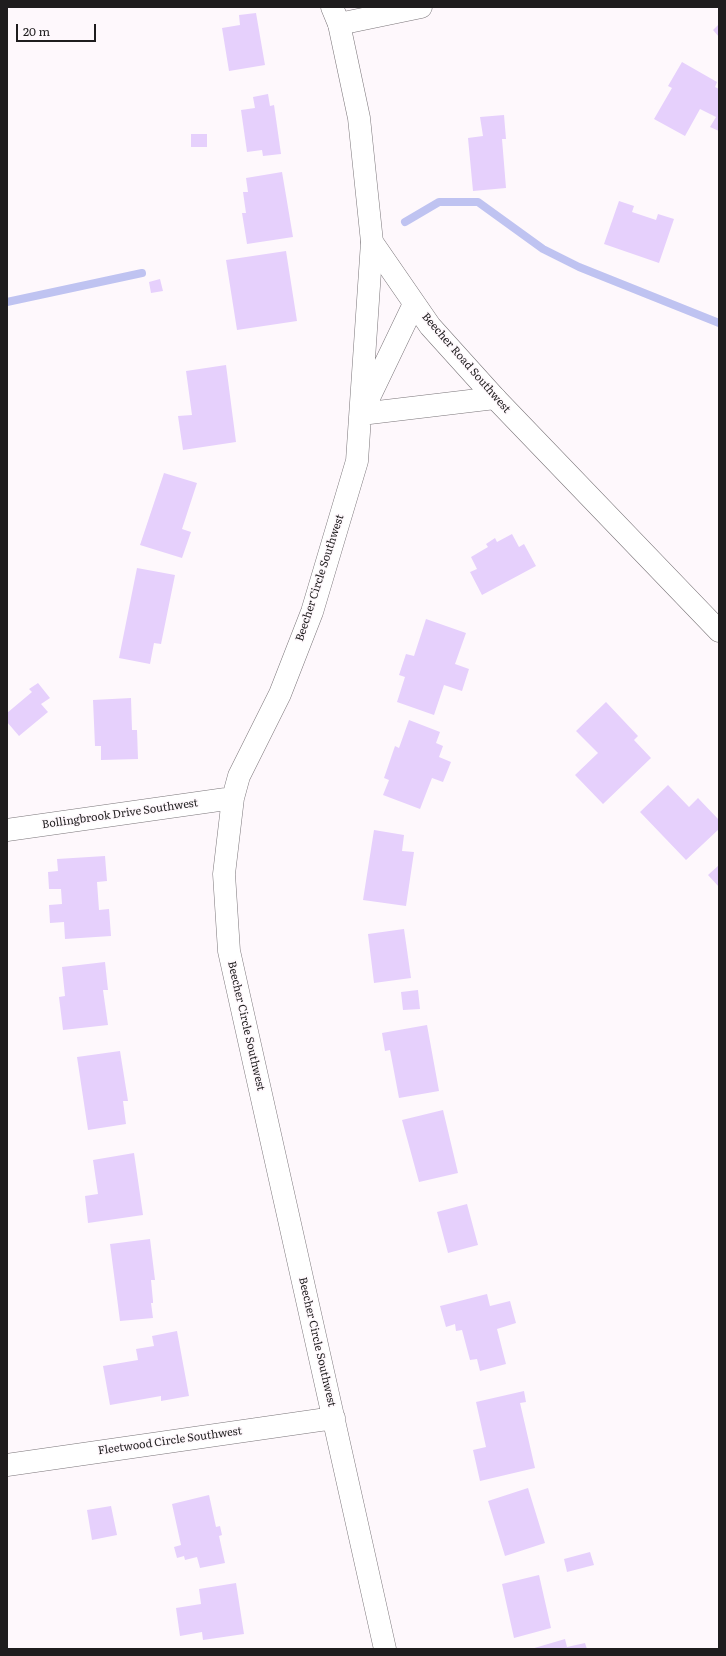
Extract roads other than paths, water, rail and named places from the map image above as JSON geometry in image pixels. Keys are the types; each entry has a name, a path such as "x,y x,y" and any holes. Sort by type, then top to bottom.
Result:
{"street":[{"path":"336,16 421,7"},
{"name":"Beecher Road Southwest","path":"336,16 360,118 372,242 430,326 495,398 719,632"},
{"name":"Beecher Circle Southwest","path":"372,242 357,461 312,612 280,694 239,776 233,798 224,874 229,951 385,1649"},
{"name":"Beecher Circle Southwest","path":"361,414 414,304"},
{"path":"361,414 495,398"},
{"name":"Bollingbrook Drive Southwest","path":"7,830 233,798"},
{"name":"Fleetwood Circle Southwest","path":"7,1465 334,1418"}],"waterway":[{"path":"405,222 439,202 478,202 543,249 579,267 719,323"},
{"path":"7,302 142,273"}]}
